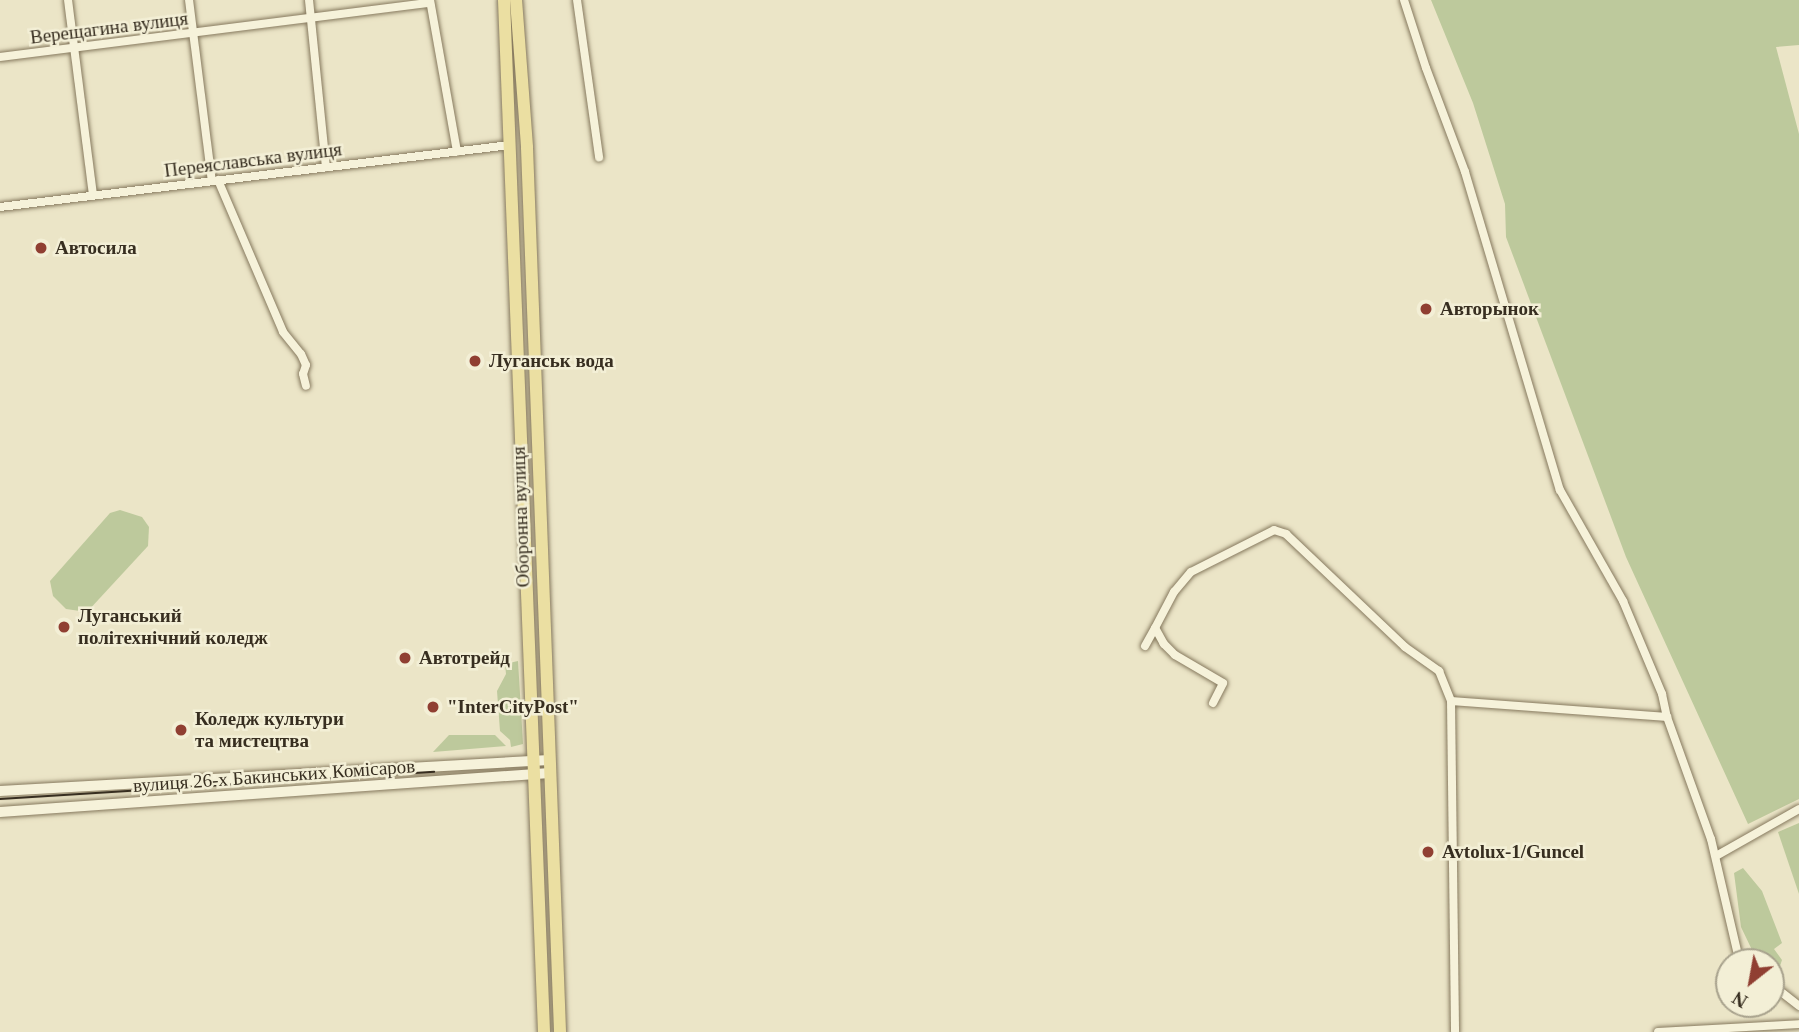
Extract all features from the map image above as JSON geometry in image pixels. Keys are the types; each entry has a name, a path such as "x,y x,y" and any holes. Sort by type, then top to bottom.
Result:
{"main road":[{"name":"Оборонна вулиця","path":"504,0 544,1032"},
{"name":"Оборонна вулиця","path":"516,0 527,148 560,1032"}],"street":[{"path":"68,0 93,194"},
{"path":"189,0 215,180 283,332 306,365 303,374 306,386"},
{"path":"309,0 326,167"},
{"path":"577,0 599,157"},
{"path":"1404,0 1465,172 1560,490 1623,601 1662,694 1667,717 1716,856 1736,948"},
{"path":"430,1 457,152"},
{"name":"Верещагина вулиця","path":"0,57 430,1"},
{"name":"Переяславська вулиця","path":"0,207 510,145"},
{"path":"1145,646 1174,592 1191,572 1274,530 1286,534 1405,647 1438,671 1451,701 1455,1032"},
{"path":"1155,628 1164,644 1175,655 1223,683 1213,703"},
{"path":"1451,701 1667,717"},
{"path":"424,765 425,784"},
{"name":"вулиця 26-х Бакинських Комісаров","path":"0,791 424,765 550,766"},
{"name":"вулиця 26-х Бакинських Комісаров","path":"0,812 425,784 535,767"},
{"path":"1716,856 1799,808"},
{"path":"1785,995 1799,1006"},
{"path":"1658,1032 1799,1024"}],"green space":[{"path":"1431,0 1799,0 1799,45 1776,47 1799,134 1799,799 1748,824 1626,557 1506,237 1505,204 1473,103"},
{"path":"120,510 142,517 149,527 148,546 87,612 66,609 53,596 50,581 110,513"},
{"path":"518,661 523,744 511,747 510,740 500,731 497,691 506,674 505,664"},
{"path":"449,735 495,735 506,746 433,752"},
{"path":"1799,823 1799,894 1778,832"},
{"path":"1743,868 1762,891 1782,943 1775,948 1751,948 1741,927 1734,873"}],"tram line":[{"path":"0,799 434,772"}],"place":[{"name":"Автосила","path":"41,248"},
{"name":"Авторынок","path":"1426,309"},
{"name":"Луганськ вода","path":"475,361"},
{"name":"Луганський політехнічний коледж","path":"64,627"},
{"name":"Автотрейд","path":"405,658"},
{"name":"\"InterCityPost\"","path":"433,707"},
{"name":"Коледж культури та мистецтва","path":"181,730"},
{"name":"Avtolux-1/Guncel","path":"1428,852"}]}
